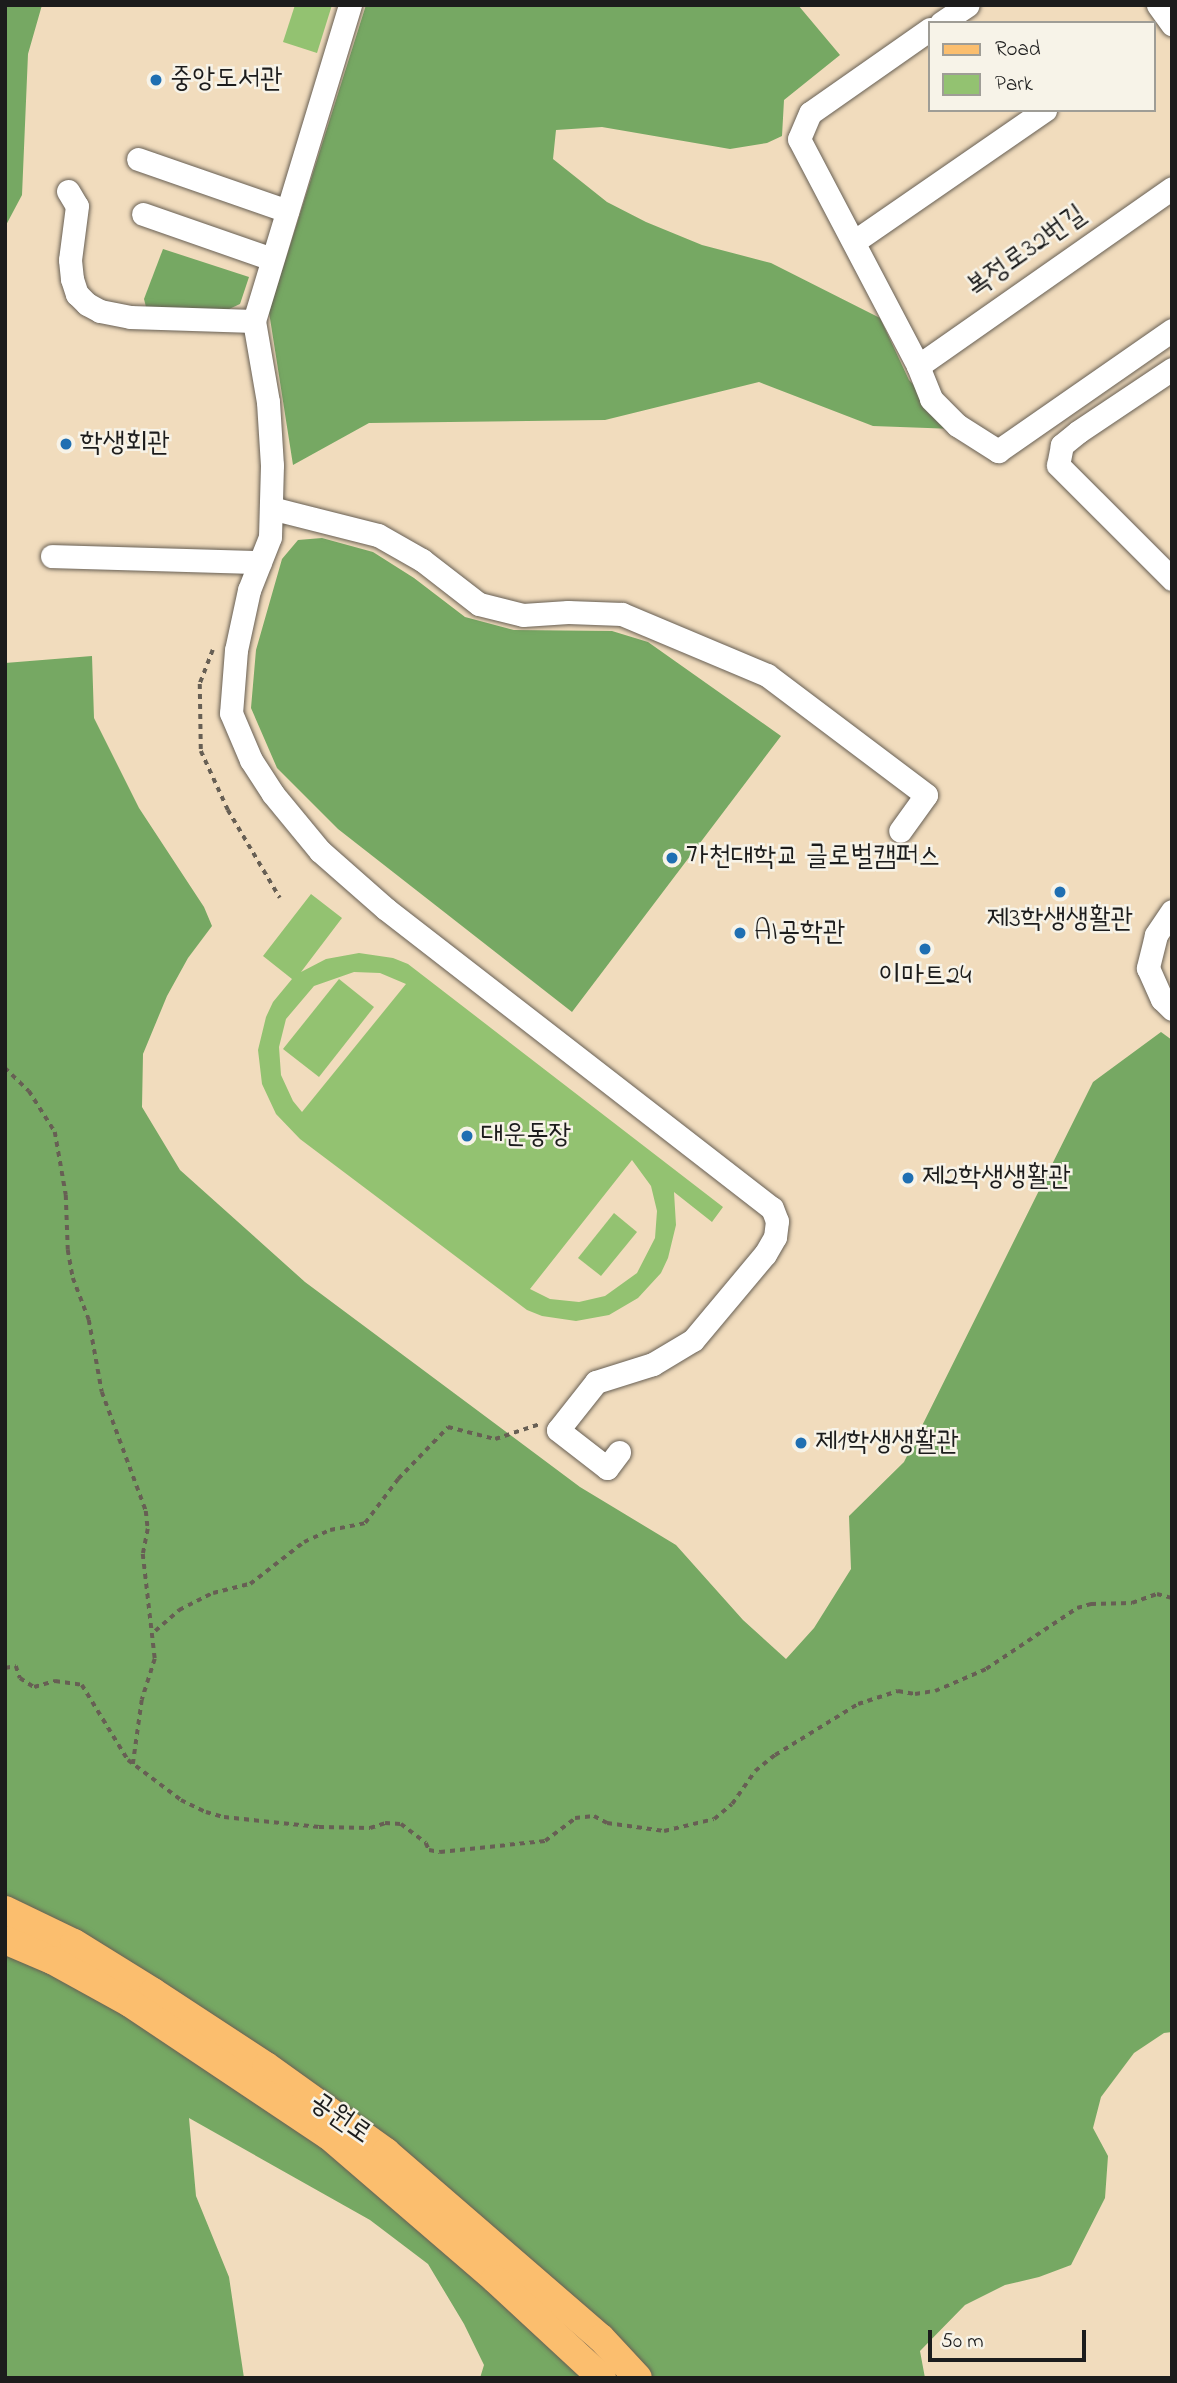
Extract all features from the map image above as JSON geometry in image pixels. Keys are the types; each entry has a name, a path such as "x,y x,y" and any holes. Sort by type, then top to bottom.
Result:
{"main road":[{"name":"공원로","path":"5,1910 74,1943 153,1992 266,2066 386,2152 601,2338 638,2378"},
{"name":"공원로","path":"5,1940 51,1960 130,2003 329,2136 495,2279 602,2378"}],"street":[{"path":"350,5 254,321 268,402 270,537 249,590 236,650 231,713 251,760 273,794 320,851 386,909 772,1208 775,1237 765,1254 693,1340 653,1364 596,1382 558,1430 607,1468 619,1452"},
{"path":"944,21 968,5"},
{"path":"1156,34 1172,23 1158,5"},
{"path":"928,31 810,113 799,139 855,241 918,366 931,399 957,425 998,451 1172,330"},
{"path":"855,241 1042,112"},
{"path":"138,159 286,211"},
{"name":"복정로32번길","path":"918,366 1172,188"},
{"path":"68,191 76,206 72,279 77,294 87,304 100,311 130,317 254,321"},
{"path":"143,214 272,259"},
{"path":"1172,369 1078,432 1062,446 1058,465 1172,579"},
{"path":"271,508 378,535 422,560 479,604 523,614 622,614 767,675 926,794 900,831"},
{"path":"52,556 260,562"},
{"path":"1172,911 1156,935 1149,968 1161,999 1172,1009"}],"path":[{"path":"217,639 200,684 201,751 228,810 280,898"},
{"path":"5,1068 29,1091 49,1119 60,1149 73,1278 89,1320 102,1392 146,1511 148,1529 144,1565 154,1632 155,1659 142,1700 133,1765"},
{"path":"154,1632 179,1610 213,1593 250,1584 304,1542 330,1530 365,1523 398,1479 448,1427 495,1439 537,1424 558,1430"},
{"path":"5,1668 16,1666 20,1678 34,1687 55,1681 82,1685 133,1765 181,1800 212,1814 319,1827 370,1828 386,1823 401,1824 429,1850 440,1852 545,1841 575,1818 594,1816 607,1823 617,1822 664,1831 714,1819 732,1804 755,1771 775,1755 858,1704 898,1691 915,1694 935,1691 986,1669 1077,1608 1091,1604 1132,1603 1157,1594 1172,1598"}],"green space":[{"path":"5,5 42,5 28,54 22,195 5,227"},
{"path":"295,5 332,5 317,53 283,42"},
{"path":"366,5 798,5 840,55 784,100 782,136 767,143 730,149 602,127 556,130 553,159 607,202 646,222 702,245 771,263 880,318 909,380 955,429 873,426 759,382 605,420 369,423 293,465 269,312"},
{"path":"163,249 249,277 240,304 227,310 146,307 144,299"},
{"path":"322,538 373,552 414,578 465,617 514,630 612,631 648,642 781,736 572,1012 338,829 277,768 251,708 256,650 282,559 298,540"},
{"path":"92,656 94,718 139,808 204,907 212,926 188,958 167,996 143,1054 142,1107 180,1170 305,1282 580,1487 676,1545 743,1620 786,1659 814,1628 851,1569 849,1516 904,1462 1093,1082 1161,1032 1172,1040 1172,2032 1164,2033 1134,2053 1101,2097 1093,2128 1108,2156 1105,2198 1071,2265 1039,2277 1005,2285 965,2305 920,2351 925,2378 480,2378 484,2365 464,2324 428,2264 370,2220 189,2118 196,2196 229,2277 244,2378 5,2378 5,663"},
{"name":"대운동장","path":"311,894 342,918 301,972 326,959 359,953 393,958 408,964 723,1207 712,1222 674,1192 676,1225 668,1258 661,1273 638,1298 609,1315 576,1321 542,1316 527,1310 300,1139 276,1114 262,1084 258,1050 266,1017 273,1002 292,979 263,956","holes":["354,972 380,973 406,984 302,1112 293,1101 281,1075 279,1047 286,1019 314,986","632,1160 651,1186 657,1211 655,1238 637,1273 605,1296 579,1302 550,1299 530,1289"]},
{"path":"339,979 374,1007 319,1077 283,1049"},
{"path":"614,1213 637,1232 601,1276 578,1258"}],"place":[{"name":"중앙도서관","path":"156,80"},
{"name":"학생회관","path":"66,444"},
{"name":"가천대학교 글로벌캠퍼스","path":"672,858"},
{"name":"제3학생생활관","path":"1060,892"},
{"name":"AI공학관","path":"740,933"},
{"name":"이마트24","path":"925,949"},
{"name":"대운동장","path":"467,1136"},
{"name":"제2학생생활관","path":"908,1178"},
{"name":"제1학생생활관","path":"801,1443"}]}
